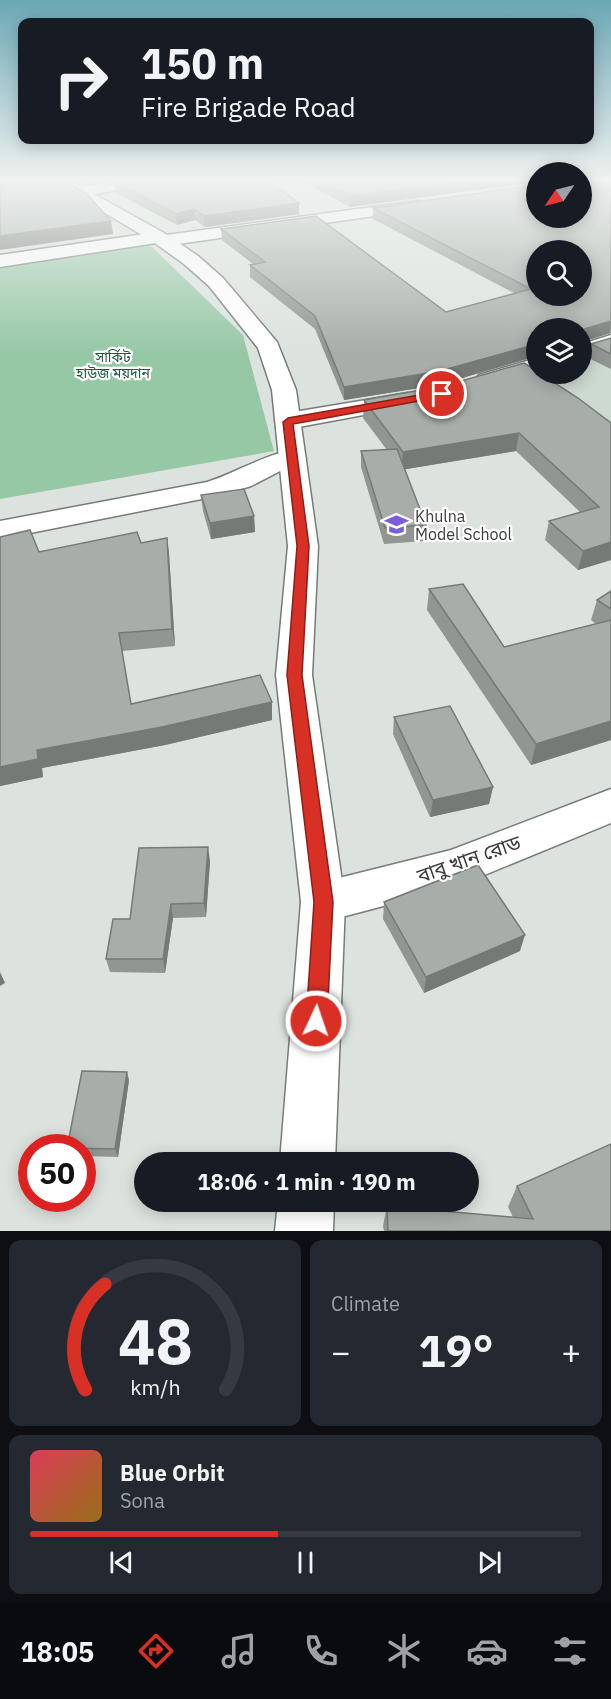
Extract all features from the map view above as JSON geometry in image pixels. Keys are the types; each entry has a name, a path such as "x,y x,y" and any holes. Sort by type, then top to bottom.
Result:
{"street":[{"path":"158,237 191,260 216,282 269,347 284,390 303,546 294,675 324,902 309,1152"},
{"path":"0,261 173,237"},
{"path":"592,348 611,342"},
{"path":"465,387 526,368"},
{"path":"288,422 431,396"},
{"path":"0,530 212,489 241,480 281,460 293,458"},
{"name":"বাবু খান রোড","path":"324,902 455,868 611,805"},
{"path":"304,1231 305,1212"}],"shaded area":[{"path":"611,342 611,456 498,377 526,376 526,384 592,384 592,348"}],"green space":[{"name":"সার্কিট হাউজ ময়দান","path":"149,244 243,335 274,451 0,499 0,263"}],"building":[{"path":"232,237 345,237 446,312 526,290 526,306 592,306 592,240 526,240 526,286 430,237 611,237 611,321 592,327 592,318 526,318 526,347 440,371 344,387 315,316 250,265 265,262"},
{"path":"611,338 611,354 592,344"},
{"path":"524,363 526,364 526,384 556,384 611,423 611,542 583,551 549,521 599,507 519,433 403,452 364,400 444,386"},
{"path":"397,449 426,525 385,528 361,451"},
{"path":"244,489 254,516 210,523 201,495"},
{"path":"30,530 39,552 137,532 141,543 167,538 172,629 119,633 131,704 260,675 272,702 162,727 37,750 38,759 0,767 0,537"},
{"path":"463,584 504,647 611,620 611,721 536,744 429,589"},
{"path":"611,591 611,609 597,600"},
{"path":"450,706 493,787 433,800 394,717"},
{"path":"208,847 204,903 171,904 163,959 106,959 113,919 130,919 139,848"},
{"path":"478,865 525,935 426,977 384,902"},
{"path":"82,1071 127,1072 115,1149 96,1149 96,1134 70,1134"},
{"path":"611,1144 611,1231 388,1231 387,1212 454,1212 533,1219 517,1186"}],"place":[{"name":"Khulna Model School","path":"397,525"}],"route":[{"path":"316,1021 324,902 294,675 303,546 288,422 442,394"}]}
